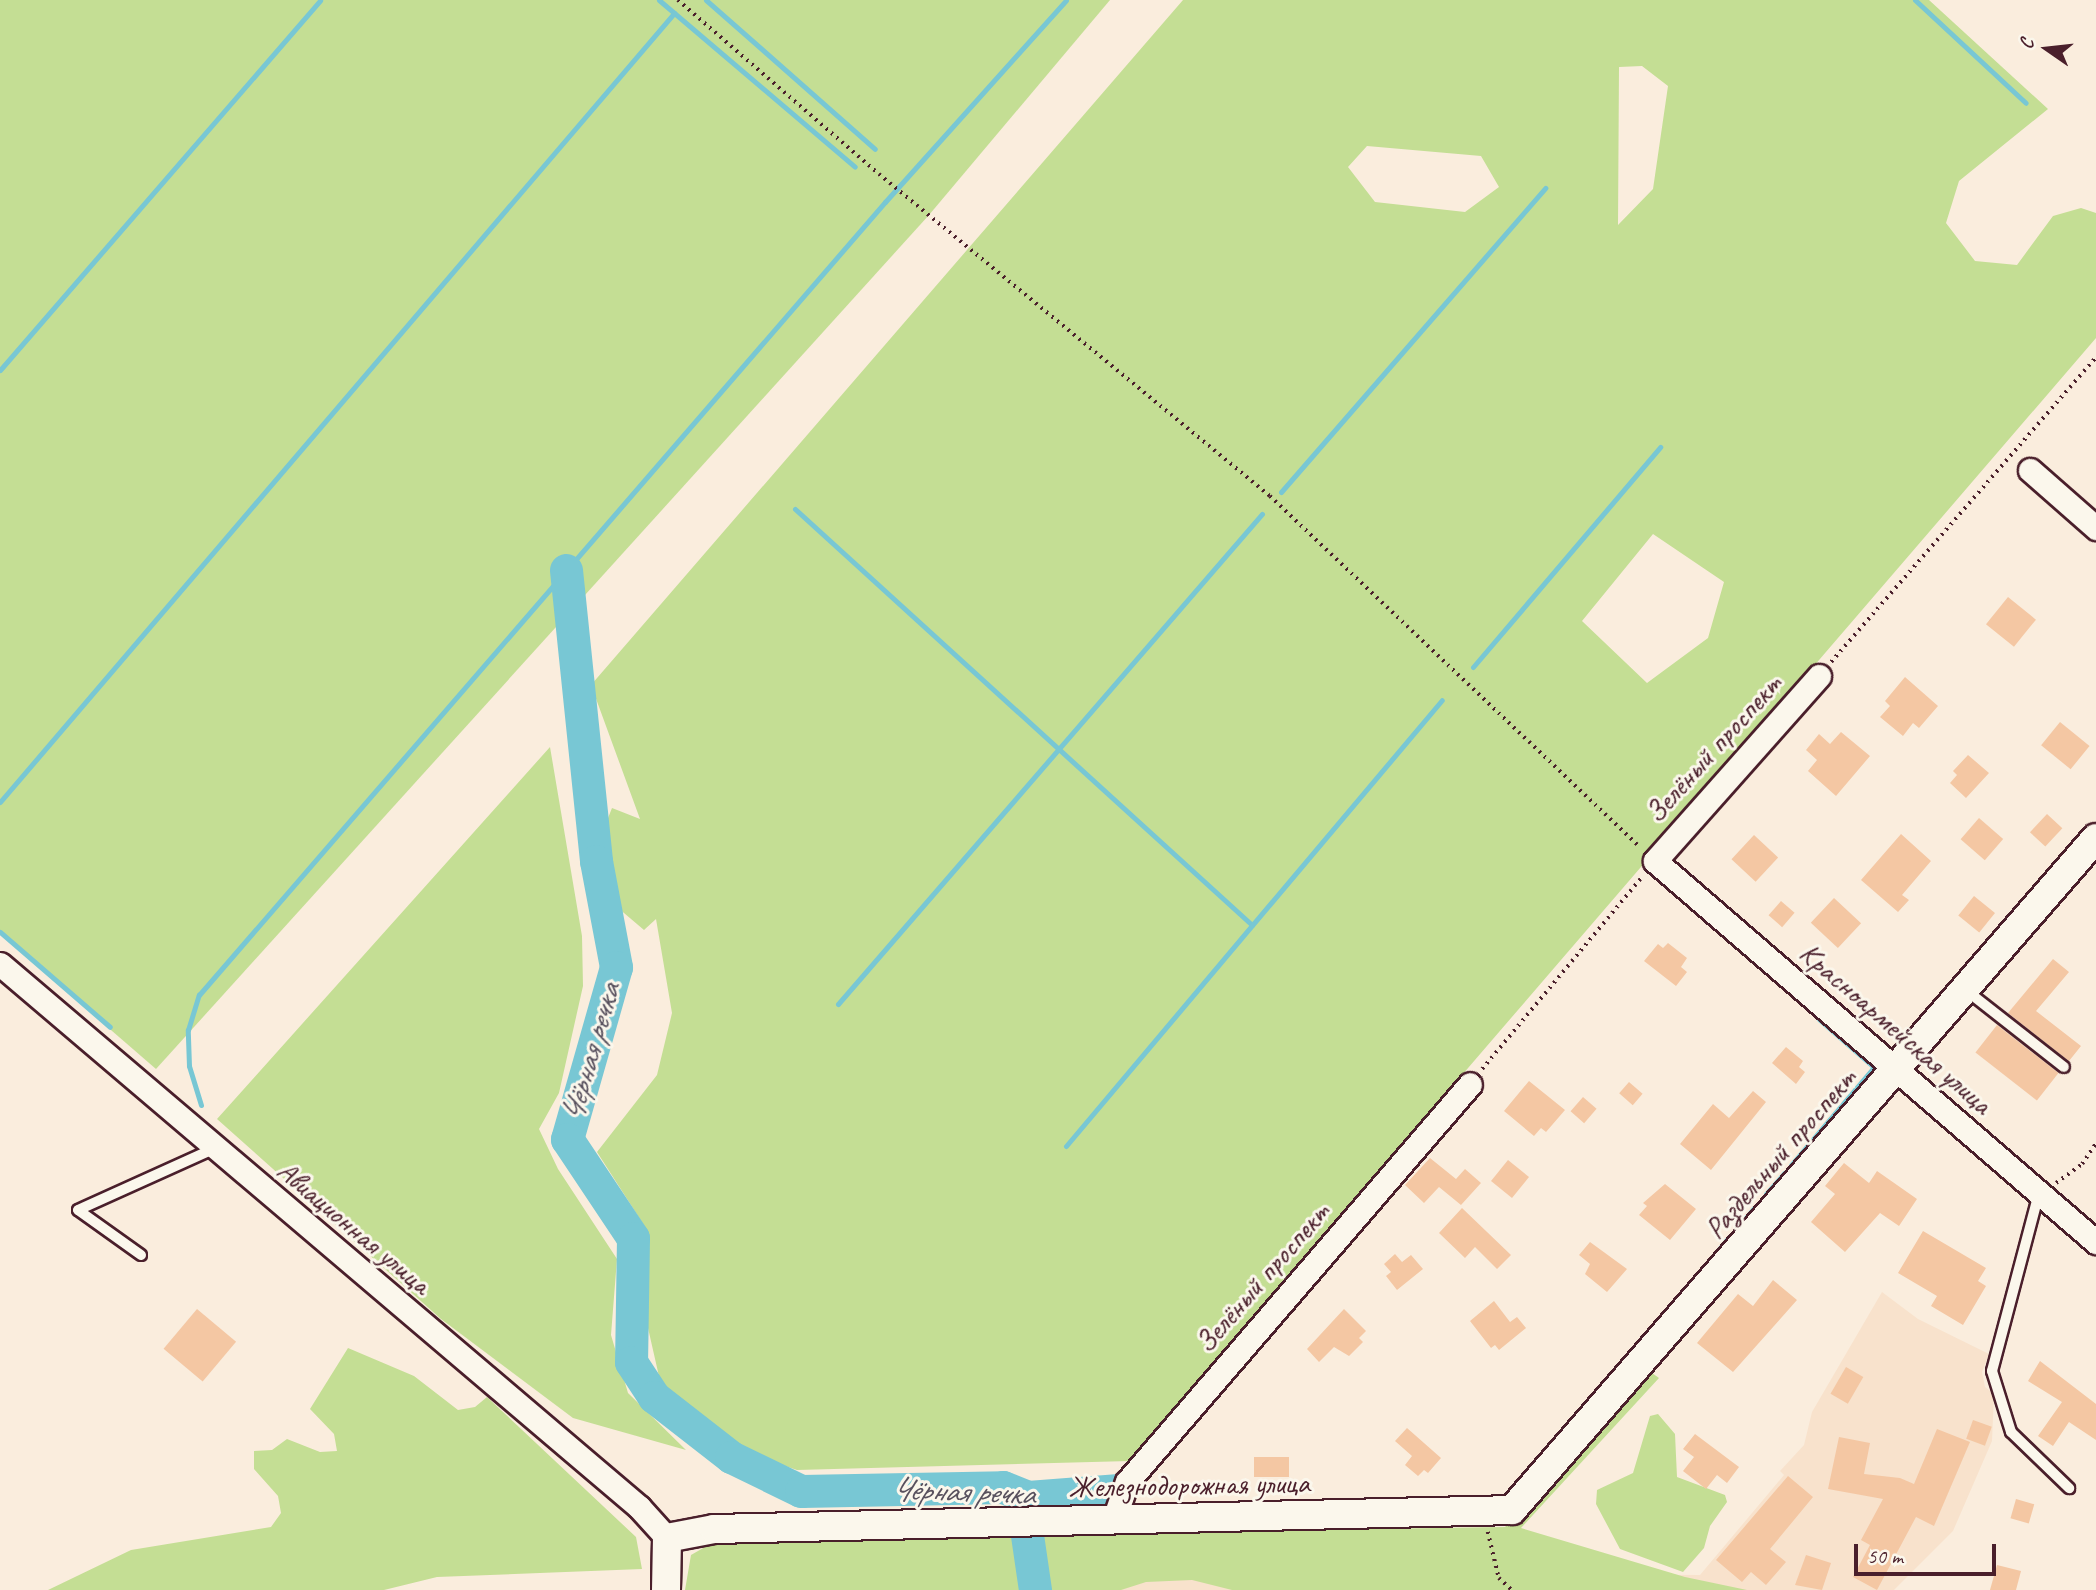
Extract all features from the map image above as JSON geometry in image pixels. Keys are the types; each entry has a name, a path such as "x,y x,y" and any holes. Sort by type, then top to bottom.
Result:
{"street":[{"path":"2029,470 2096,528"},
{"name":"Зелёный проспект","path":"1655,862 1819,676"},
{"name":"Раздельный проспект","path":"1512,1510 2096,838"},
{"name":"Красноармейская улица","path":"1655,862 2096,1242"},
{"name":"Авиационная улица","path":"4,974 639,1507 667,1538"},
{"name":"Зелёный проспект","path":"1114,1519 1126,1482 1470,1084"},
{"name":"Железнодорожная улица","path":"667,1538 713,1530 1512,1510"},
{"path":"666,1590 667,1538"}],"lane":[{"path":"1965,989 2064,1067"},
{"path":"141,1255 78,1210 213,1149"},
{"path":"2039,1193 1992,1371 2011,1432 2069,1488"}],"path":[{"path":"678,0 879,174 1270,496 1655,862 1470,1084"},
{"path":"1819,676 2096,357"},
{"path":"2039,1193 2082,1164 2096,1143"},
{"path":"1493,1546 1492,1557 1499,1578 1512,1590"}],"shaded area":[{"path":"1882,1292 1918,1319 1989,1354 1982,1372 1985,1387 1994,1394 1992,1441 1953,1531 1894,1590 694,1590 694,1569 1700,1575 1784,1475 1780,1471 1804,1445 1812,1412"}],"green space":[{"path":"0,0 1110,0 929,215 156,1069 0,934"},
{"path":"1183,0 1929,0 2048,109 1959,181 1946,223 1975,261 2017,265 2053,216 2081,208 2096,213 2096,338 1130,1461 797,1470 737,1450 663,1394 648,1328 647,1230 597,1152 657,1075 672,1013 656,919 644,930 584,879 612,808 640,819 591,685","holes":["1642,66 1668,86 1653,189 1618,225 1619,67","1367,146 1481,156 1499,187 1465,212 1375,202 1348,167","1653,534 1724,582 1708,638 1647,683 1582,621"]},
{"path":"550,747 582,936 583,986 559,1093 539,1129 558,1169 617,1259 611,1335 628,1393 686,1450 573,1418 441,1319 217,1119"},
{"path":"348,1348 414,1376 458,1410 475,1407 487,1397 636,1537 642,1569 437,1577 384,1590 48,1590 131,1550 271,1527 281,1513 278,1496 254,1469 254,1451 272,1450 287,1439 320,1452 337,1451 334,1434 310,1409"},
{"path":"1652,1373 1659,1378 1521,1528 1685,1577 1747,1590 1232,1590 1192,1580 1146,1582 1121,1590 1038,1590 1035,1581 1019,1576 1033,1590 685,1590 691,1555 719,1539 1505,1527"},
{"path":"1658,1414 1675,1434 1677,1477 1725,1495 1727,1502 1710,1526 1704,1548 1683,1572 1620,1549 1596,1504 1597,1490 1633,1473 1650,1416"}],"building":[{"path":"2008,597 2036,620 2014,647 1986,624"},
{"path":"1905,677 1938,706 1919,728 1913,723 1903,736 1880,717 1890,706 1885,701"},
{"path":"2060,722 2090,746 2071,769 2041,745"},
{"path":"1841,732 1870,756 1836,796 1808,771 1817,760 1806,750 1819,734 1830,744"},
{"path":"1968,755 1989,773 1966,798 1950,783 1957,775 1953,771"},
{"path":"2047,814 2062,828 2045,847 2030,832"},
{"path":"1979,818 2003,839 1985,860 1961,839"},
{"path":"1901,834 1931,861 1902,895 1909,900 1898,912 1861,880"},
{"path":"1754,835 1778,858 1756,882 1731,859"},
{"path":"1974,896 1995,913 1979,932 1958,915"},
{"path":"1834,898 1861,923 1838,948 1811,923"},
{"path":"1781,901 1795,913 1782,927 1769,915"},
{"path":"1668,943 1687,958 1681,967 1687,972 1676,986 1644,961 1658,944 1663,948"},
{"path":"2053,959 2069,972 2036,1011 2081,1046 2069,1061 2008,1013"},
{"path":"1997,1025 2058,1073 2037,1101 1975,1053"},
{"path":"1786,1047 1803,1061 1799,1067 1805,1072 1796,1084 1772,1063"},
{"path":"1529,1081 1565,1110 1546,1132 1541,1128 1534,1136 1504,1111"},
{"path":"1629,1082 1643,1094 1633,1105 1619,1093"},
{"path":"1753,1091 1766,1102 1711,1170 1680,1144 1713,1104 1729,1118"},
{"path":"1583,1097 1597,1109 1584,1123 1571,1111"},
{"path":"1430,1158 1456,1179 1465,1169 1481,1183 1461,1205 1439,1187 1424,1203 1405,1185"},
{"path":"1508,1160 1529,1177 1512,1198 1491,1181"},
{"path":"1844,1163 1869,1183 1877,1171 1917,1199 1899,1226 1880,1213 1845,1252 1811,1222 1835,1194 1825,1186"},
{"path":"1665,1184 1696,1209 1670,1240 1639,1215 1647,1206 1643,1203"},
{"path":"1462,1208 1511,1255 1497,1269 1475,1247 1465,1258 1439,1233"},
{"path":"1923,1231 1986,1268 1978,1281 1986,1286 1963,1325 1931,1306 1937,1296 1898,1273"},
{"path":"1590,1242 1627,1269 1607,1292 1585,1274 1590,1264 1579,1255"},
{"path":"1395,1254 1402,1262 1411,1255 1423,1269 1397,1290 1386,1276 1391,1272 1384,1264"},
{"path":"1773,1280 1797,1300 1733,1372 1697,1343 1738,1294 1753,1306"},
{"path":"1494,1301 1510,1322 1517,1317 1526,1328 1499,1350 1495,1345 1491,1348 1470,1321"},
{"path":"197,1309 236,1342 203,1382 164,1349"},
{"path":"1344,1309 1366,1331 1359,1338 1363,1342 1349,1356 1334,1347 1319,1362 1307,1349"},
{"path":"2040,1361 2096,1404 2096,1440 2069,1422 2053,1446 2038,1436 2062,1402 2028,1381"},
{"path":"1846,1367 1863,1377 1848,1404 1830,1394"},
{"path":"1973,1420 1992,1427 1985,1446 1966,1439"},
{"path":"1407,1428 1441,1458 1428,1473 1424,1470 1418,1476 1405,1465 1412,1456 1395,1441"},
{"path":"1937,1429 1970,1442 1934,1526 1916,1517 1877,1590 1853,1577 1870,1545 1861,1540 1883,1499 1828,1489 1839,1437 1870,1443 1864,1474 1900,1478 1914,1484"},
{"path":"1695,1434 1739,1467 1727,1483 1717,1475 1706,1489 1683,1471 1694,1457 1683,1449"},
{"path":"1254,1457 1289,1457 1289,1477 1254,1477"},
{"path":"1788,1476 1813,1497 1770,1549 1786,1562 1766,1585 1751,1572 1742,1582 1716,1560"},
{"path":"2016,1499 2034,1504 2029,1523 2010,1518"},
{"path":"1806,1555 1831,1563 1822,1590 1795,1585"},
{"path":"1997,1565 2021,1571 2016,1590 1990,1590"}],"waterway":[{"path":"0,370 320,0"},
{"path":"659,0 855,167"},
{"path":"706,0 875,149"},
{"path":"201,1105 189,1066 188,1030 199,995 885,202 1066,0"},
{"path":"1915,0 2026,103"},
{"path":"0,802 674,13"},
{"path":"1281,492 1545,188"},
{"path":"1473,667 1660,447"},
{"path":"795,509 1252,925"},
{"path":"838,1004 1262,514"},
{"name":"Чёрная речка","path":"566,570 596,861 616,967 567,1139 633,1238 631,1362 654,1397 731,1457 801,1491 1003,1487 1028,1497 1116,1490"},
{"path":"1066,1146 1442,700"},
{"path":"0,932 110,1027"},
{"path":"1791,1165 1874,1067 1819,1019"},
{"path":"1766,1194 1784,1173"},
{"path":"1738,1227 1754,1208"},
{"path":"1700,1272 1729,1237"},
{"name":"Чёрная речка","path":"1027,1535 1035,1590"}]}
